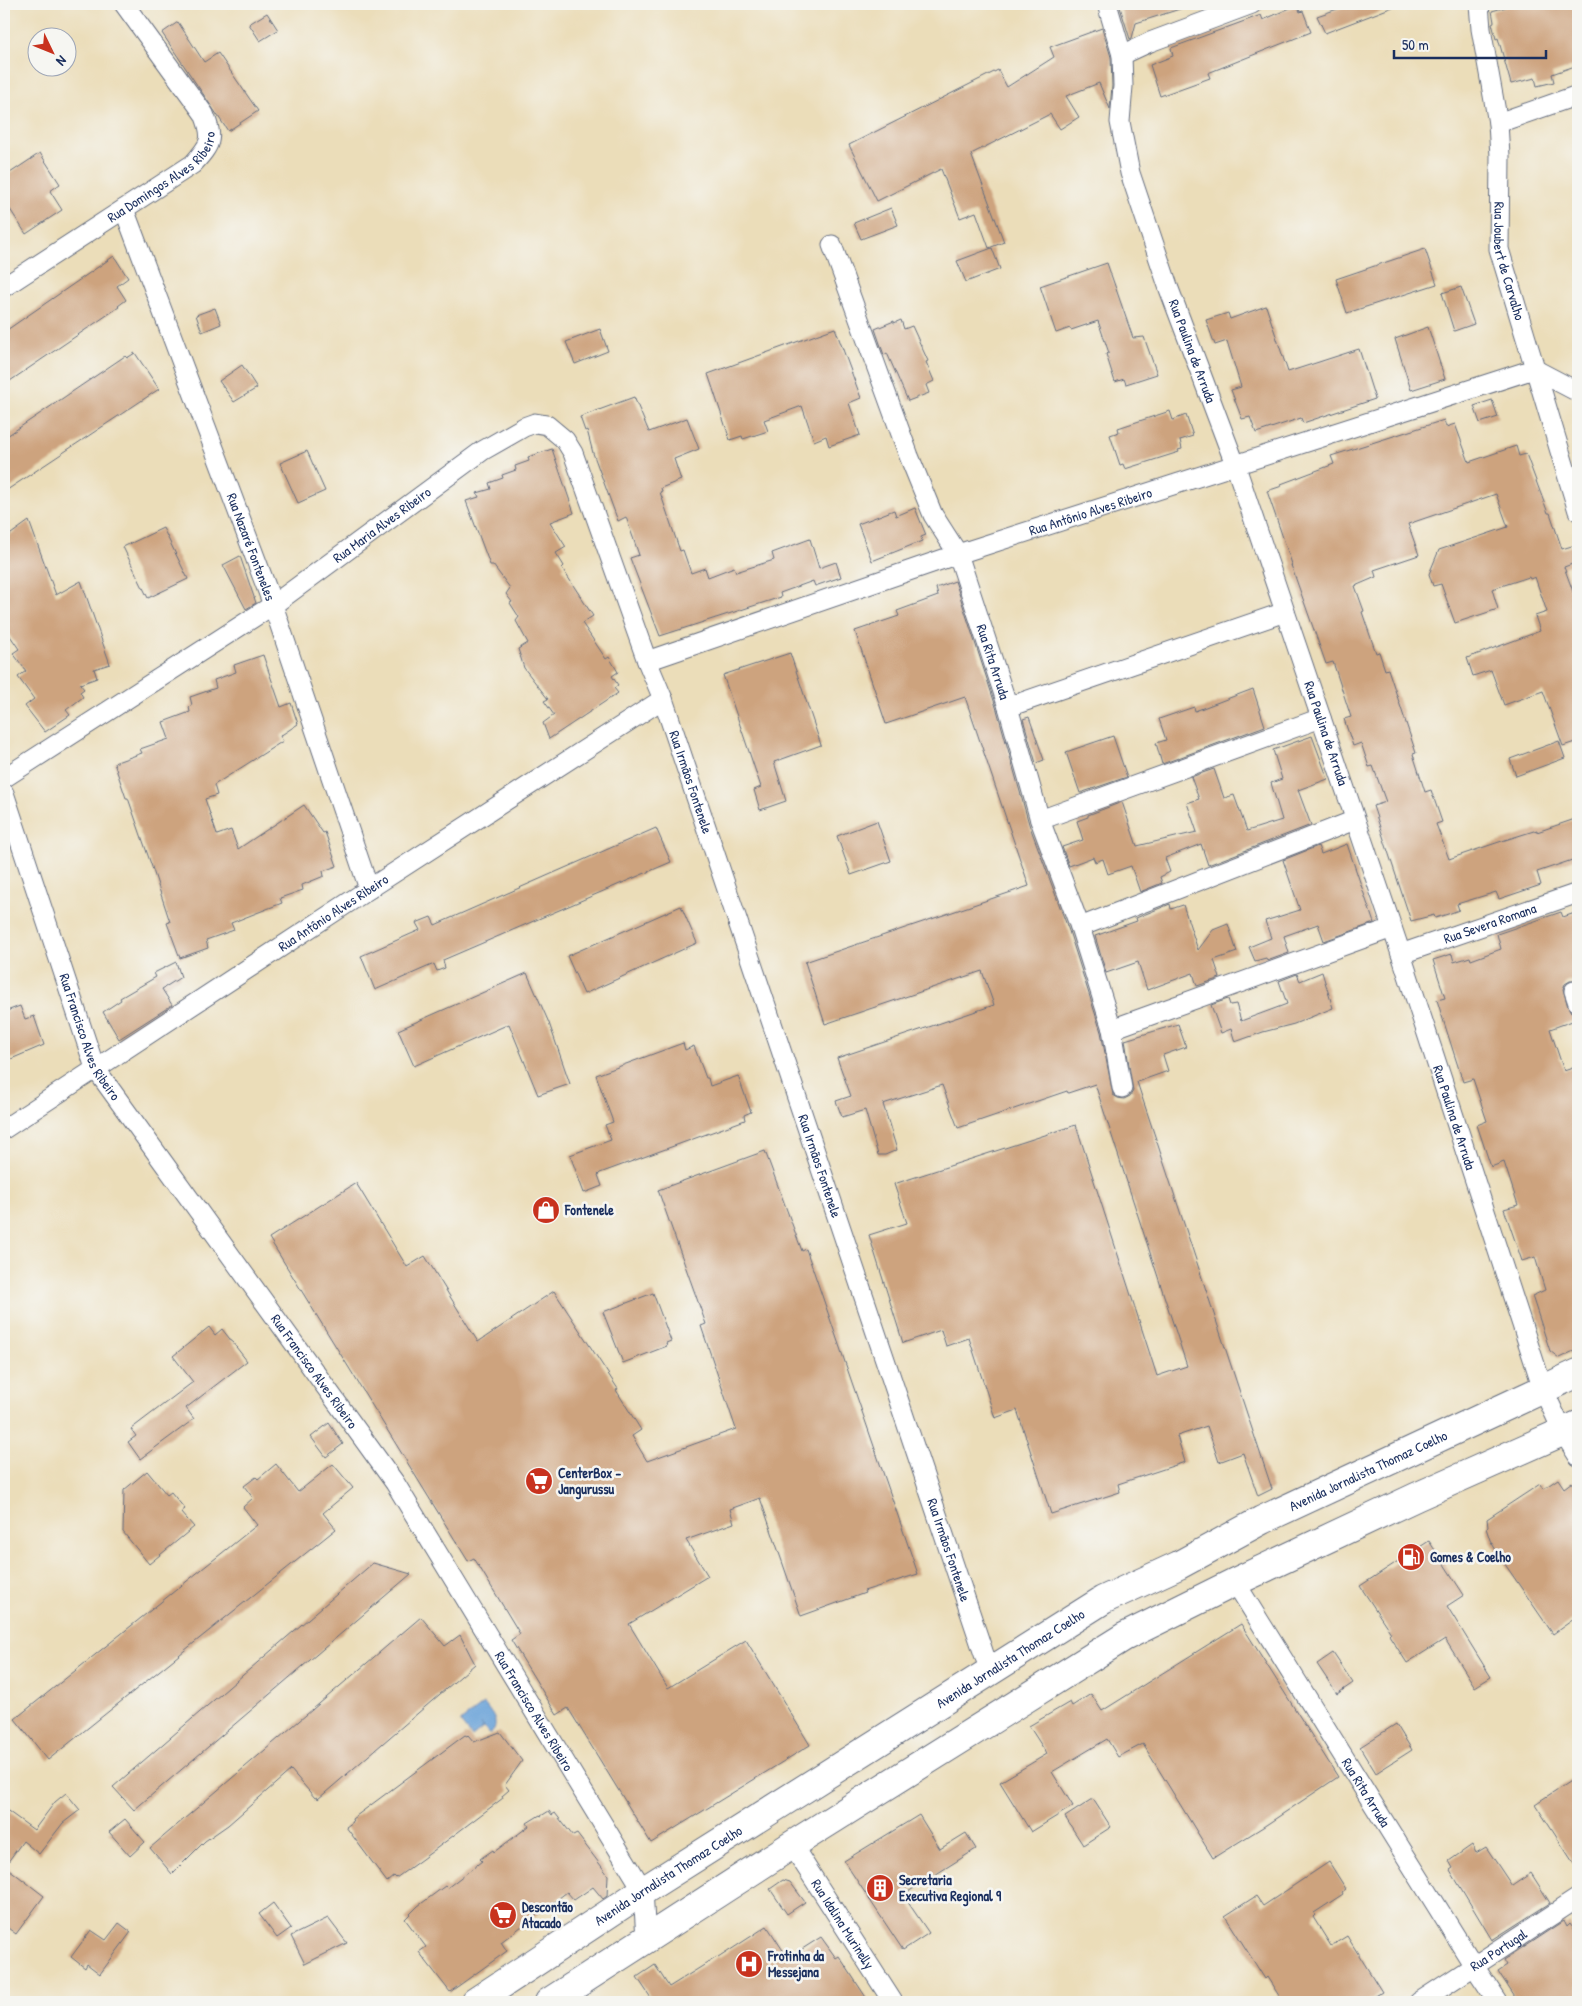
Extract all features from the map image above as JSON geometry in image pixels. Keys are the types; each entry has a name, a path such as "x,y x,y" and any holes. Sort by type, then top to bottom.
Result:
{"main road":[{"name":"Avenida Jornalista Thomaz Coelho","path":"475,2002 644,1890 1104,1600 1179,1565 1262,1520 1578,1373"},
{"path":"549,2002 792,1844 1124,1637 1421,1494 1571,1429"},
{"path":"1104,1600 1124,1637"},
{"path":"949,1698 970,1733"}],"street":[{"name":"Rua Domingos Alves Ribeiro","path":"4,287 193,164 203,154 210,142 211,130 204,114 124,4"},
{"name":"Rua Paulina de Arruda","path":"1107,4 1122,55 1123,86 1120,122 1130,172 1169,289 1235,464 1401,954 1543,1389 1571,1429 1578,1456"},
{"path":"1122,55 1252,4"},
{"name":"Rua Joubert de Carvalho","path":"1479,4 1481,29 1498,123 1500,156 1499,249 1578,510"},
{"path":"1498,123 1578,95"},
{"name":"Rua Nazaré Fonteneles","path":"124,209 273,605 369,889"},
{"name":"Rua Rita Arruda","path":"832,245 909,456 933,515 958,554 1008,707 1040,820 1080,927 1112,1029 1122,1088"},
{"path":"1534,369 1578,392"},
{"name":"Rua Antônio Alves Ribeiro","path":"647,661 958,554 1534,369"},
{"name":"Rua Maria Alves Ribeiro","path":"4,778 273,605 482,451 524,427 535,424 547,425 565,440 573,453 647,661"},
{"path":"1008,707 1285,612"},
{"name":"Rua Irmãos Fontenele","path":"647,661 663,699 990,1672"},
{"name":"Rua Antônio Alves Ribeiro","path":"4,1129 369,889 663,699"},
{"path":"1040,820 1321,718"},
{"name":"Rua Francisco Alves Ribeiro","path":"4,792 96,1068 395,1483 644,1890 646,1939"},
{"path":"1080,927 1355,820"},
{"name":"Rua Severa Romana","path":"1401,954 1578,893"},
{"path":"1112,1029 1392,928"},
{"name":"Rua Rita Arruda","path":"1235,1582 1498,2002"},
{"name":"Rua Idalina Murinelly","path":"792,1844 893,2002"},
{"name":"Rua Portugal","path":"1419,2002 1578,1898"}],"water":[{"path":"484,1704 494,1719 495,1726 490,1735 481,1724 483,1728 472,1737 460,1722"}],"building":[{"path":"1119,4 1185,4 1186,7 1136,23 1132,38 1130,39"},
{"path":"1352,4 1398,5 1325,33 1317,16"},
{"path":"1506,4 1578,4 1578,65 1552,74 1554,82 1537,86 1535,78 1511,84 1492,23 1494,22 1492,11 1506,7"},
{"path":"1297,5 1300,12 1303,11 1311,32 1208,73 1210,78 1160,96 1150,65 1173,56 1171,48 1261,15 1263,20"},
{"path":"267,13 278,30 260,41 249,24"},
{"path":"178,22 204,62 218,53 258,111 228,131 162,33"},
{"path":"1102,28 1111,57 1112,86 1110,109 1099,83 1066,96 1079,117 1060,129 1050,114 971,154 1004,242 989,248 976,212 960,218 941,169 877,201 849,145 998,70 1007,87 1054,57 1050,47"},
{"path":"40,153 60,184 50,191 62,210 26,234 4,200 4,177"},
{"path":"891,208 898,225 861,239 854,223"},
{"path":"992,248 1000,269 966,282 957,261"},
{"path":"1425,249 1437,284 1347,313 1336,279"},
{"path":"114,256 128,278 117,286 126,300 119,307 4,385 4,332"},
{"path":"1107,263 1133,338 1144,337 1157,374 1126,384 1124,379 1115,382 1106,354 1109,353 1098,321 1056,333 1040,286"},
{"path":"1461,287 1474,324 1454,331 1442,293"},
{"path":"1266,306 1288,372 1359,349 1375,399 1303,423 1301,418 1256,433 1250,417 1242,419 1231,390 1241,387 1227,341 1215,345 1206,320 1228,313 1230,319"},
{"path":"215,308 221,324 202,332 196,315"},
{"path":"901,320 904,329 912,326 928,361 926,362 934,381 926,385 929,393 908,401 887,353 884,355 875,329"},
{"path":"1428,327 1445,379 1411,390 1395,339"},
{"path":"835,328 861,398 849,403 860,435 829,446 826,436 814,441 802,406 764,420 768,431 743,439 742,436 730,440 708,374"},
{"path":"600,329 608,351 575,364 566,342"},
{"path":"135,353 159,389 4,492 4,438 125,356 127,358"},
{"path":"242,365 257,388 234,402 219,381"},
{"path":"634,397 649,432 687,418 699,449 674,459 681,480 661,488 662,491 660,492 680,551 683,550 691,573 705,568 708,577 734,567 736,572 774,560 772,553 810,539 819,568 836,562 841,577 815,586 813,581 780,593 781,597 660,636 630,558 639,555 626,517 618,521 593,453 587,430 585,431 580,417"},
{"path":"1492,400 1498,417 1480,423 1474,406"},
{"path":"1170,411 1173,420 1186,415 1193,436 1180,440 1182,449 1178,450 1179,452 1125,469 1123,464 1120,465 1110,435 1119,432 1118,428"},
{"path":"1444,420 1446,427 1455,424 1469,462 1516,446 1519,456 1526,454 1548,513 1550,513 1562,549 1575,545 1578,562 1564,567 1578,605 1578,741 1563,746 1543,691 1504,705 1491,670 1473,676 1467,658 1540,631 1535,616 1547,612 1535,577 1530,579 1529,577 1492,589 1498,609 1455,623 1441,584 1433,586 1429,574 1439,550 1508,527 1496,494 1408,524 1419,555 1374,570 1376,577 1355,586 1364,611 1362,612 1376,653 1379,652 1385,670 1388,669 1416,753 1413,754 1425,792 1431,790 1442,822 1436,824 1449,859 1578,818 1578,858 1537,872 1541,885 1499,899 1496,892 1457,904 1459,910 1448,914 1435,918 1434,915 1411,921 1373,806 1386,802 1373,766 1369,767 1361,743 1353,746 1344,719 1351,717 1333,662 1326,664 1267,491 1334,464 1331,456"},
{"path":"552,449 574,513 550,522 566,547 556,553 564,566 562,568 593,616 582,623 606,659 609,657 618,672 612,676 618,685 614,688 618,693 549,739 543,723 554,715 544,701 548,699 524,668 518,649 528,643 516,621 519,617 506,594 510,588 493,565 490,565 466,501 479,497 477,493 491,489 489,483 503,478 502,475 516,470 515,466 529,461 528,457"},
{"path":"307,451 325,491 298,503 280,463"},
{"path":"915,508 926,535 921,537 922,541 872,561 858,524 894,510 896,516"},
{"path":"29,521 56,595 81,581 110,664 94,669 97,678 80,684 84,689 80,692 83,697 66,710 70,715 45,732 25,706 34,699 18,677 26,671 13,653 19,649 4,627 4,539"},
{"path":"163,528 188,579 148,598 123,547"},
{"path":"240,556 256,603 246,609 223,565"},
{"path":"955,581 997,710 1029,824 1069,931 1101,1032 1113,1095 1124,1099 1130,1096 1133,1091 1125,1040 1178,1024 1186,1047 1163,1055 1168,1071 1137,1082 1272,1489 1258,1496 1243,1453 1219,1462 1207,1426 1177,1436 1185,1462 1118,1484 1120,1492 1051,1514 1017,1410 995,1418 969,1338 946,1346 941,1330 903,1343 869,1235 907,1223 894,1184 1076,1125 1157,1376 1187,1366 1095,1084 1068,1093 1067,1091 958,1128 942,1085 883,1104 897,1150 885,1155 878,1155 865,1110 842,1117 836,1101 851,1096 837,1058 994,1005 982,971 825,1024 805,962 1029,886 965,697 886,724 855,631 899,616 897,611 938,596 936,588"},
{"path":"790,653 821,745 774,762 786,801 760,810 754,790 761,787 723,675"},
{"path":"263,655 281,707 291,703 298,724 280,736 283,741 214,785 217,795 205,799 217,835 231,830 238,849 304,805 323,833 325,832 337,866 323,871 324,876 302,885 303,890 280,898 282,903 231,923 234,930 206,940 208,948 180,958 167,923 170,922 152,867 114,763 142,753 140,749 169,739 163,722 190,712 189,707 192,705 190,697 216,688 214,680 236,672 234,665"},
{"path":"1253,689 1265,726 1162,764 1156,743 1166,740 1159,719 1194,707 1195,711"},
{"path":"1029,717 1044,760 1036,763 1023,719"},
{"path":"1113,736 1127,777 1080,793 1066,752"},
{"path":"1312,736 1328,779 1298,790 1311,825 1208,865 1201,844 1165,858 1170,872 1160,877 1162,883 1140,892 1131,866 1108,874 1103,859 1095,862 1093,857 1069,866 1062,847 1083,840 1077,821 1122,802 1137,846 1197,832 1187,803 1199,799 1191,777 1214,769 1224,798 1234,795 1247,831 1282,820 1271,783 1282,779 1273,750"},
{"path":"1559,741 1565,758 1516,776 1510,759"},
{"path":"877,821 891,861 851,875 837,836"},
{"path":"656,828 671,862 443,960 445,968 437,971 434,964 375,990 361,956 420,930 416,923 431,917 435,925"},
{"path":"1347,844 1374,923 1324,941 1318,924 1284,936 1289,953 1267,961 1266,958 1255,961 1249,947 1271,938 1265,921 1300,910 1283,860 1318,846 1321,854"},
{"path":"1170,904 1171,909 1183,905 1198,950 1213,930 1228,924 1237,952 1214,960 1220,978 1197,986 1193,973 1147,990 1138,962 1106,973 1095,936 1137,921 1136,918"},
{"path":"681,906 697,943 584,994 567,956"},
{"path":"1561,912 1563,917 1578,912 1578,981 1570,981 1565,984 1563,989 1568,1007 1571,1012 1578,1014 1578,1019 1550,1029 1564,1071 1578,1066 1578,1349 1559,1358 1550,1351 1532,1296 1545,1290 1535,1257 1522,1261 1504,1209 1518,1205 1504,1162 1491,1167 1477,1125 1487,1121 1473,1079 1463,1082 1442,1016 1437,1000 1445,998 1433,960 1452,954 1454,962 1470,957 1471,960 1501,949 1497,934"},
{"path":"176,962 181,977 162,989 172,1005 119,1039 103,1012 121,1000 120,998 156,977 154,973"},
{"path":"1322,972 1333,1008 1294,1024 1235,1042 1231,1029 1221,1033 1211,1005 1228,999 1230,1005 1236,1004 1241,1021 1287,1004 1279,981 1297,974 1300,981"},
{"path":"527,973 549,1023 570,1084 538,1095 509,1024 414,1066 398,1030"},
{"path":"20,1006 25,1019 34,1016 44,1045 4,1062 4,1012"},
{"path":"683,1043 685,1050 694,1046 710,1086 738,1076 751,1112 744,1115 745,1120 600,1173 598,1175 602,1186 584,1193 570,1155 611,1140 605,1125 613,1122 596,1075"},
{"name":"CenterBox - Jangurussu","path":"765,1151 802,1251 806,1249 918,1574 864,1591 865,1593 801,1616 760,1498 730,1509 734,1523 686,1540 708,1576 629,1624 668,1688 746,1640 810,1745 651,1843 568,1708 557,1715 511,1640 520,1634 474,1558 468,1561 269,1238 356,1183 407,1267 425,1256 478,1342 554,1291 618,1389 616,1390 641,1430 632,1436 647,1461 736,1429 701,1326 706,1324 658,1190"},
{"path":"653,1293 671,1341 666,1343 667,1346 623,1363 603,1312"},
{"path":"209,1327 215,1335 222,1329 247,1361 186,1408 194,1419 140,1459 128,1442 136,1436 131,1429 193,1382 173,1356"},
{"path":"329,1423 343,1444 326,1457 311,1437"},
{"path":"276,1464 298,1492 333,1464 353,1488 323,1513 336,1529 48,1760 15,1719 257,1525 243,1507 253,1498 244,1486 256,1477 258,1479"},
{"path":"147,1471 167,1495 171,1492 185,1509 181,1512 194,1527 149,1564 123,1532 124,1490"},
{"path":"1558,1479 1564,1488 1572,1482 1578,1492 1578,1616 1553,1634 1500,1557 1490,1540 1486,1528 1488,1526 1487,1519 1540,1484 1543,1489"},
{"path":"1429,1541 1464,1595 1447,1606 1491,1677 1475,1687 1445,1639 1407,1663 1389,1635 1391,1633 1360,1586"},
{"path":"373,1563 411,1574 134,1810 113,1787"},
{"path":"421,1617 445,1646 460,1635 475,1664 318,1799 317,1797 315,1798 291,1770 228,1825 205,1841 172,1874 150,1848"},
{"path":"1241,1624 1338,1777 1213,1858 1143,1744 1118,1757 1107,1739 1052,1772 1073,1806 1031,1832 1000,1782 1047,1754 1029,1726 1070,1702 1072,1706 1091,1694 1102,1711"},
{"path":"1333,1653 1353,1683 1337,1694 1317,1664"},
{"path":"1396,1724 1412,1750 1376,1773 1360,1747"},
{"path":"500,1732 522,1761 505,1785 509,1790 502,1796 503,1798 396,1878 394,1876 387,1882 346,1827 353,1822 352,1819 465,1735 468,1735 474,1742"},
{"path":"1578,1776 1578,1870 1535,1804"},
{"path":"66,1793 80,1810 63,1823 39,1854 23,1841 5,1866 44,1896 16,1934 4,1925 4,1810 34,1830 55,1802"},
{"path":"1093,1799 1111,1827 1083,1845 1065,1817"},
{"path":"549,1811 552,1815 555,1813 573,1836 577,1834 608,1875 607,1896 603,1899 593,1887 574,1900 567,1892 501,1942 507,1951 450,1992 419,1952 426,1947 405,1919 418,1906 445,1886 447,1888 482,1861 480,1859 493,1850 494,1852 529,1826 527,1823"},
{"name":"Secretaria Executiva Regional 9","path":"919,1815 940,1849 966,1833 976,1849 903,1895 929,1933 903,1950 844,1861"},
{"path":"125,1819 145,1842 130,1856 109,1832"},
{"path":"1472,1845 1476,1853 1486,1847 1512,1886 1531,1873 1550,1903 1492,1940 1450,1870 1453,1868 1449,1861"},
{"path":"1329,1862 1346,1889 1342,1892 1343,1894 1314,1913 1313,1917 1331,1946 1347,1936 1382,1992 1366,2002 1283,2002 1267,1977 1265,1979 1225,1916 1256,1896 1263,1906"},
{"path":"783,1880 790,1882 805,1902 787,1914 770,1889"},
{"path":"273,1903 291,1928 277,1938 259,1914"},
{"path":"328,1918 347,1943 305,1964 291,1936"},
{"path":"1563,1921 1566,1927 1569,1924 1578,1937 1578,2002 1518,2002 1498,1971 1507,1965 1504,1960"},
{"path":"119,1923 131,1932 100,1974 87,1964 85,1968 71,1957 91,1930 106,1940"},
{"path":"767,1926 788,1958 821,1937 836,1958 839,1956 869,2002 644,2002 651,1998 637,1977 655,1965 669,1987"}],"place":[{"name":"Fontenele","path":"546,1210"},
{"name":"CenterBox - Jangurussu","path":"539,1481"},
{"name":"Gomes & Coelho","path":"1411,1557"},
{"name":"Secretaria Executiva Regional 9","path":"880,1888"},
{"name":"Descontão Atacado","path":"503,1915"},
{"name":"Frotinha da Messejana","path":"749,1964"}]}
